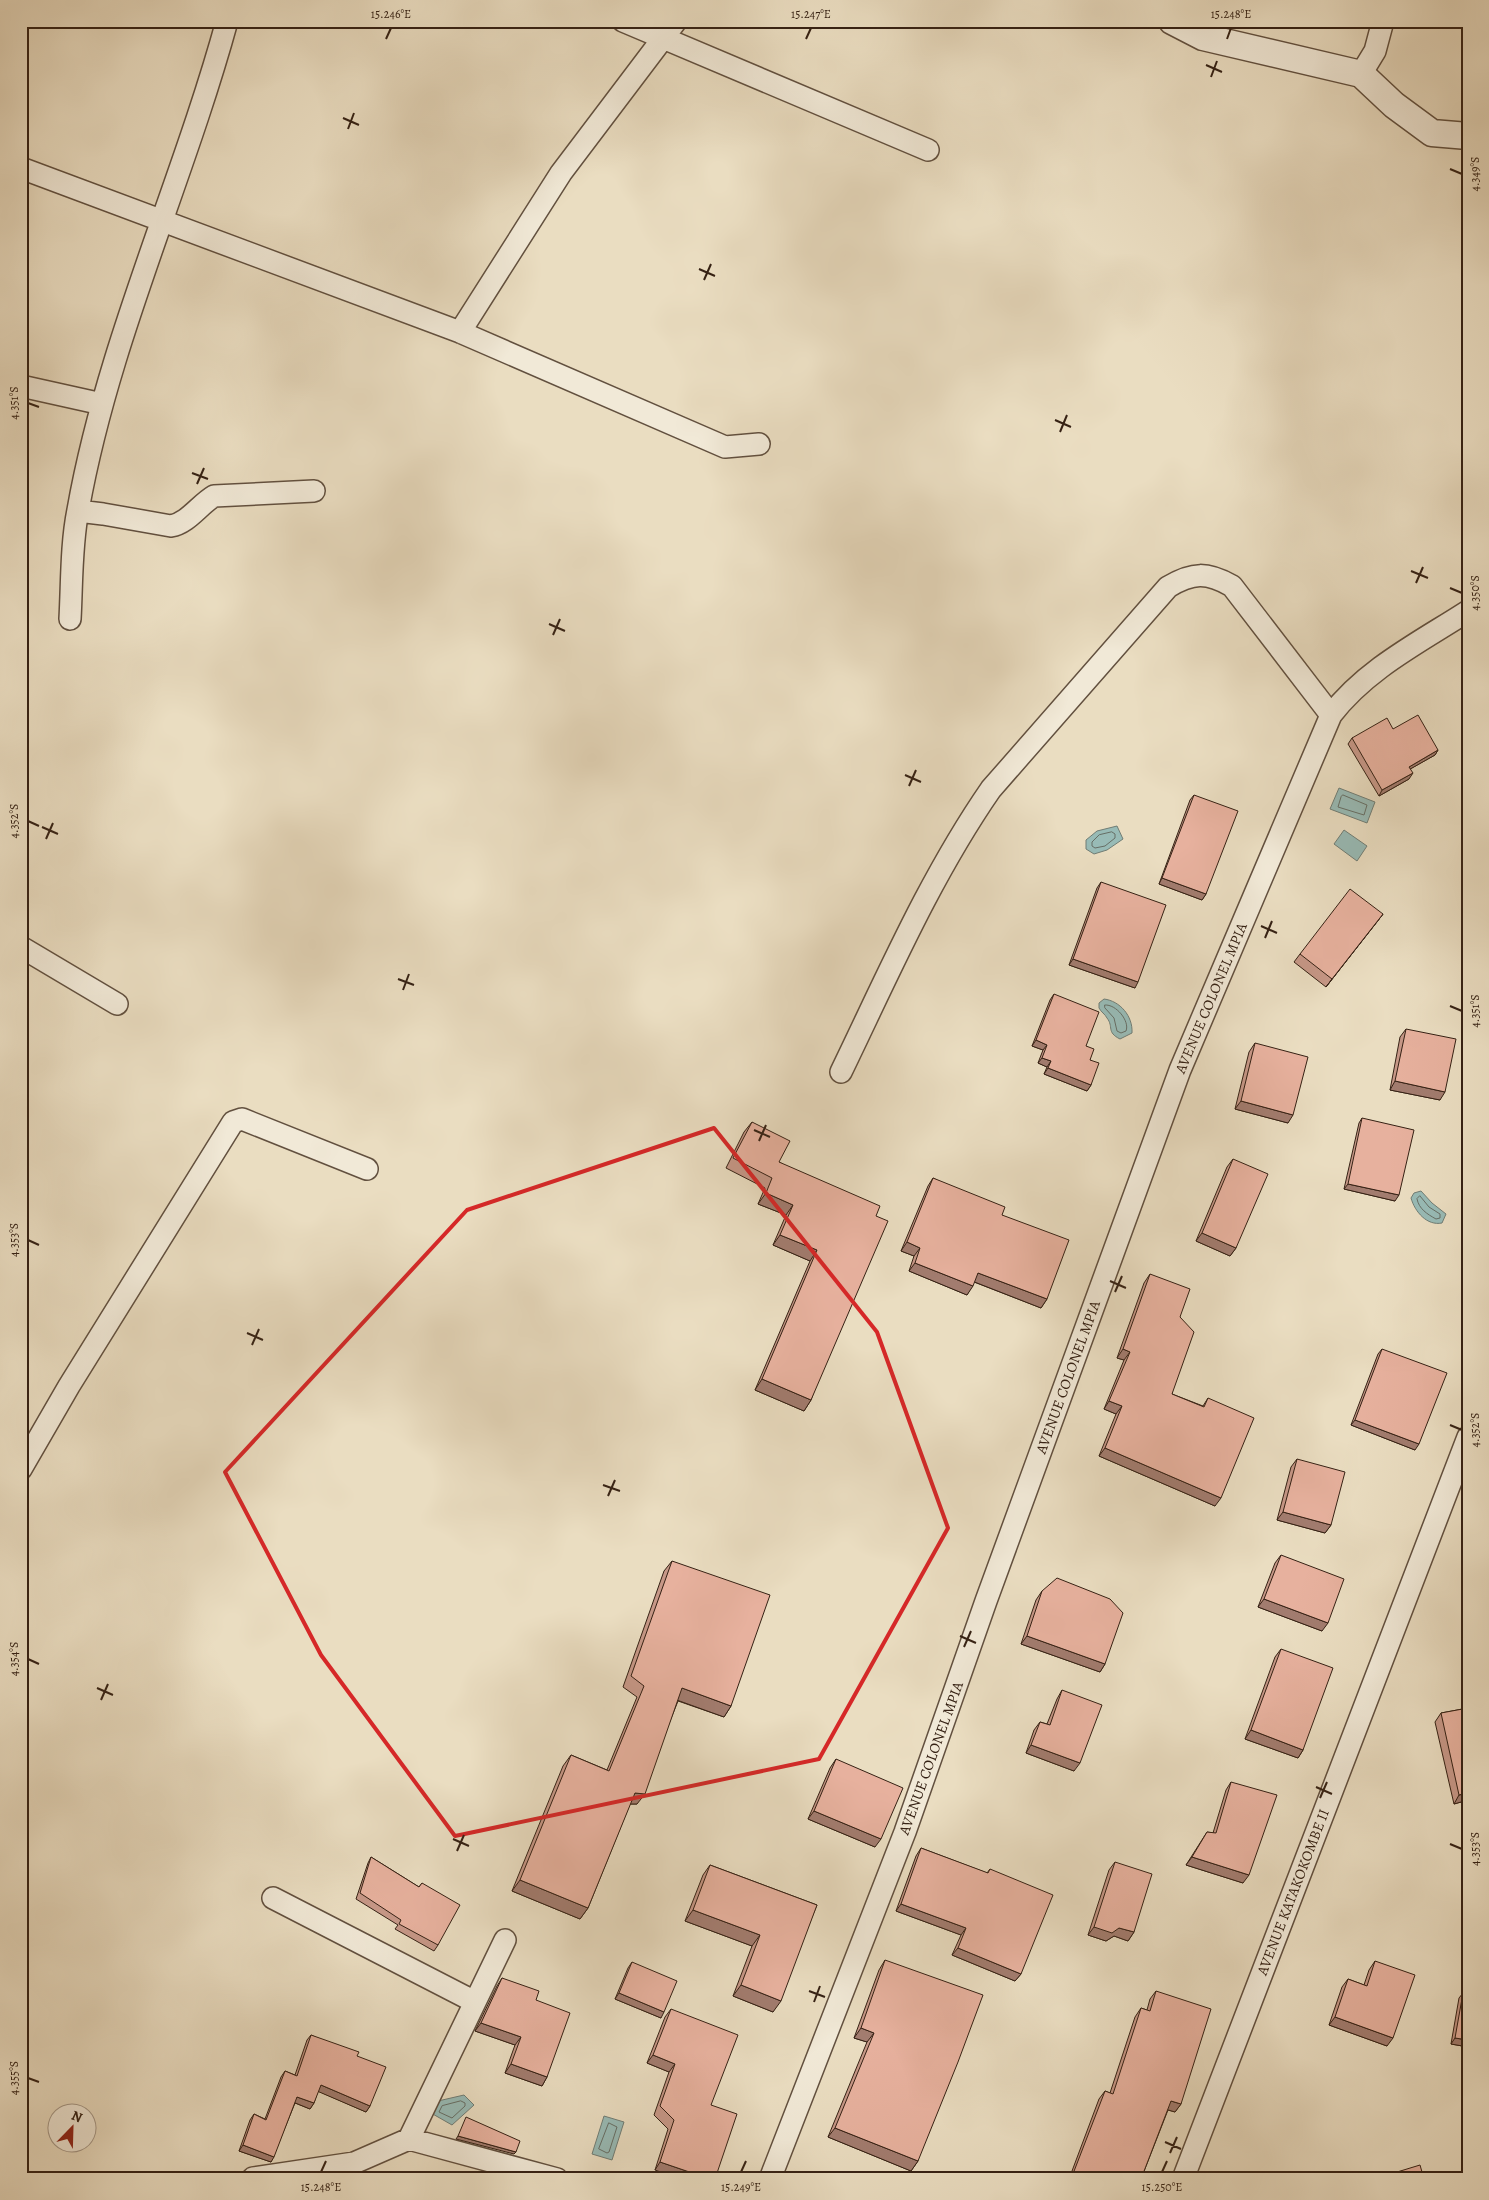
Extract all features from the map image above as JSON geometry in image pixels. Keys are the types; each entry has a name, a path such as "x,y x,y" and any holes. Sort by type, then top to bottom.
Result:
{"street":[{"path":"623,21 928,150"},
{"path":"460,332 561,173 676,21"},
{"path":"1172,21 1203,36 1361,74 1394,106 1432,133 1468,136"},
{"path":"1361,74 1375,51 1383,21"},
{"path":"70,619 78,511 102,404 124,331 163,222 221,23"},
{"path":"21,168 460,332 725,447 758,444"},
{"path":"21,386 102,404"},
{"path":"78,511 171,526 179,524 204,502 214,496 314,491"},
{"path":"841,1072 925,900 980,805 1168,587 1180,580 1200,574 1217,578 1232,586 1331,715"},
{"name":"AVENUE COLONEL MPIA","path":"770,2179 905,1832 1180,1070 1331,715 1346,694 1365,677 1468,611"},
{"path":"21,947 118,1004"},
{"path":"21,1469 69,1386 234,1122 242,1119 368,1169"},
{"name":"AVENUE KATAKOKOMBE II","path":"1183,2179 1468,1437"},
{"path":"273,1898 475,2002"},
{"path":"409,2139 504,1940"},
{"path":"253,2178 354,2163 409,2139 557,2179"}],"highlighted area":[{"path":"714,1128 877,1332 948,1528 819,1759 455,1836 321,1655 225,1472 467,1210"}],"water":[{"path":"1339,788 1375,802 1367,823 1330,809"},
{"path":"1117,826 1123,839 1107,850 1094,854 1086,849 1086,840 1097,831"},
{"path":"1344,830 1367,846 1357,861 1334,844"},
{"path":"1104,999 1110,1000 1124,1010 1128,1015 1132,1033 1120,1039 1113,1034 1109,1021 1099,1008 1099,1003"},
{"path":"1421,1191 1446,1214 1442,1223 1427,1220 1415,1208 1411,1198 1414,1193"},
{"path":"464,2095 474,2105 452,2125 431,2113 438,2101"},
{"path":"604,2116 624,2122 612,2160 592,2154"}],"building":[{"path":"1418,715 1438,750 1409,767 1413,773 1382,790 1352,738 1387,718 1393,729"},
{"path":"1194,795 1238,811 1206,894 1162,878"},
{"path":"1101,882 1166,905 1138,982 1073,959"},
{"path":"1350,889 1383,914 1332,979 1300,954"},
{"path":"1054,994 1099,1012 1086,1046 1094,1049 1090,1060 1099,1063 1091,1085 1048,1068 1051,1061 1042,1058 1047,1045 1036,1040"},
{"path":"1406,1029 1456,1039 1445,1092 1395,1081"},
{"path":"1255,1043 1308,1057 1293,1115 1241,1101"},
{"path":"1362,1118 1414,1130 1399,1195 1348,1184"},
{"path":"752,1122 790,1141 779,1162 880,1206 876,1216 888,1221 811,1400 762,1379 817,1250 780,1235 793,1205 766,1193 772,1178 733,1158"},
{"path":"1233,1159 1268,1174 1236,1248 1202,1233"},
{"path":"933,1178 1005,1207 1002,1215 1069,1240 1047,1299 978,1273 973,1286 915,1263 920,1248 907,1242"},
{"path":"1150,1274 1190,1289 1180,1317 1194,1332 1172,1394 1204,1407 1208,1398 1254,1418 1221,1498 1105,1448 1122,1406 1109,1401 1130,1352 1123,1349"},
{"path":"1382,1349 1447,1373 1419,1444 1355,1420"},
{"path":"1297,1459 1345,1472 1331,1525 1283,1512"},
{"path":"1281,1555 1344,1579 1328,1623 1264,1599"},
{"path":"672,1561 770,1595 731,1706 682,1688 645,1794 635,1793 588,1908 520,1880 571,1755 609,1771 644,1686 631,1676"},
{"path":"1057,1578 1110,1599 1123,1613 1105,1664 1027,1636 1042,1591"},
{"path":"1281,1649 1333,1668 1303,1750 1251,1730"},
{"path":"1062,1690 1102,1705 1080,1763 1031,1745 1040,1722 1050,1725"},
{"path":"1468,1708 1468,1793 1459,1795 1441,1713"},
{"path":"836,1759 903,1788 881,1839 814,1811"},
{"path":"1231,1782 1277,1795 1249,1875 1192,1857 1207,1832 1216,1833"},
{"path":"921,1848 988,1873 990,1869 1053,1895 1021,1974 958,1948 966,1928 901,1904"},
{"path":"371,1857 419,1887 422,1883 460,1905 438,1945 399,1924 401,1920 360,1893"},
{"path":"1115,1862 1152,1874 1134,1932 1119,1928 1112,1933 1094,1927"},
{"path":"710,1865 817,1905 781,2001 741,1985 760,1935 693,1910"},
{"path":"885,1960 983,1995 918,2161 835,2128 874,2033 861,2028"},
{"path":"1375,1961 1415,1975 1393,2038 1335,2017 1348,1979 1367,1986"},
{"path":"632,1962 677,1981 664,2012 619,1993"},
{"path":"502,1978 539,1991 536,2000 570,2013 547,2077 511,2064 521,2037 481,2023"},
{"path":"1156,1991 1211,2009 1181,2104 1171,2101 1141,2179 1071,2179 1105,2091 1113,2094 1141,2008 1150,2011"},
{"path":"1463,1993 1468,1994 1468,2040 1455,2038"},
{"path":"671,2009 738,2035 711,2105 737,2114 715,2179 660,2162 674,2120 660,2106 675,2064 653,2055"},
{"path":"311,2035 359,2052 357,2056 386,2067 370,2106 321,2085 314,2103 297,2097 274,2157 243,2145 254,2114 266,2120 285,2071 297,2076"},
{"path":"466,2117 520,2141 516,2152 458,2136"},
{"path":"1420,2165 1424,2179 1384,2179 1384,2176"},
{"path":"1293,2175 1302,2179 1292,2179"},
{"path":"495,2176 506,2179 494,2179"}]}
